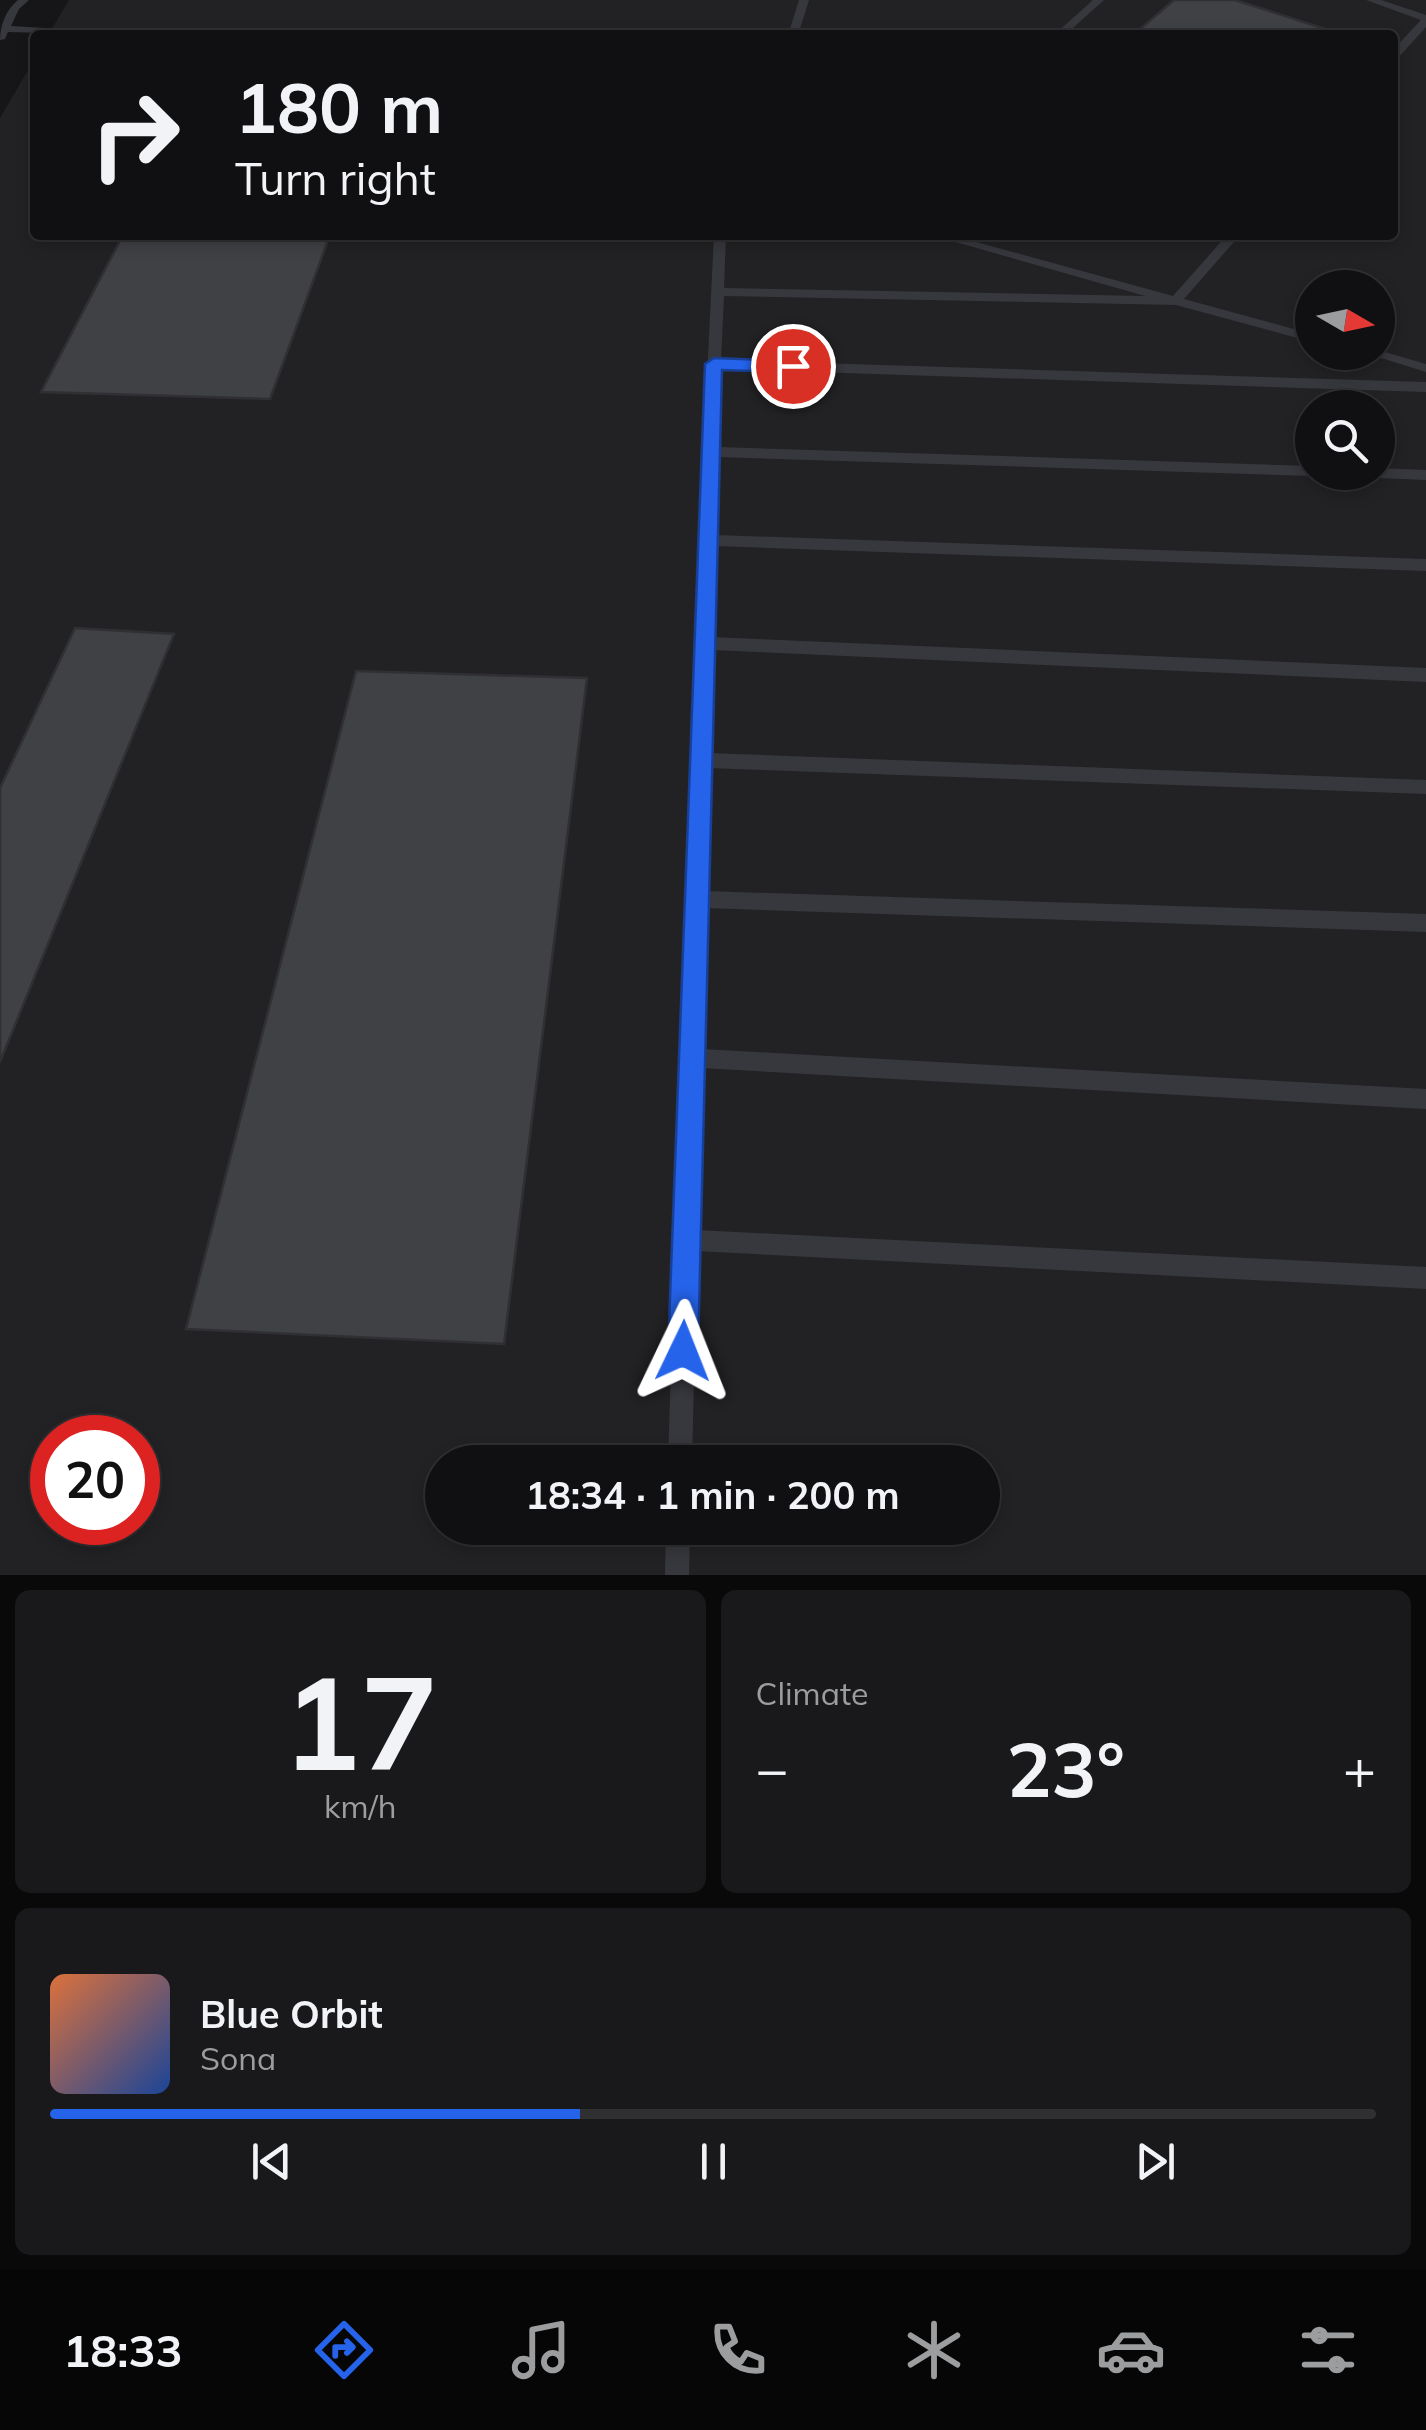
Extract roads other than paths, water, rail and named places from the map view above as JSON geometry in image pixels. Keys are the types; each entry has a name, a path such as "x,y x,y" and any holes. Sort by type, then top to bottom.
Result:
{"lane":[{"path":"24,0 15,8 2,34 30,34"},
{"path":"795,30 804,0"},
{"path":"1065,30 1098,0"},
{"path":"1371,0 1426,19 1398,51"},
{"path":"680,1445 702,644 720,240"},
{"path":"955,240 1295,333"},
{"path":"719,292 1175,301 1230,240"},
{"path":"1395,359 1426,368"},
{"path":"714,364 1426,387"},
{"path":"713,452 1295,470"},
{"path":"1395,474 1426,475"},
{"path":"708,540 1426,565"},
{"path":"702,644 1426,675"},
{"path":"700,760 1426,787"},
{"path":"696,900 1426,923"},
{"path":"691,1058 1426,1099"},
{"path":"686,1240 1426,1278"},
{"path":"677,1575 678,1545"}]}
